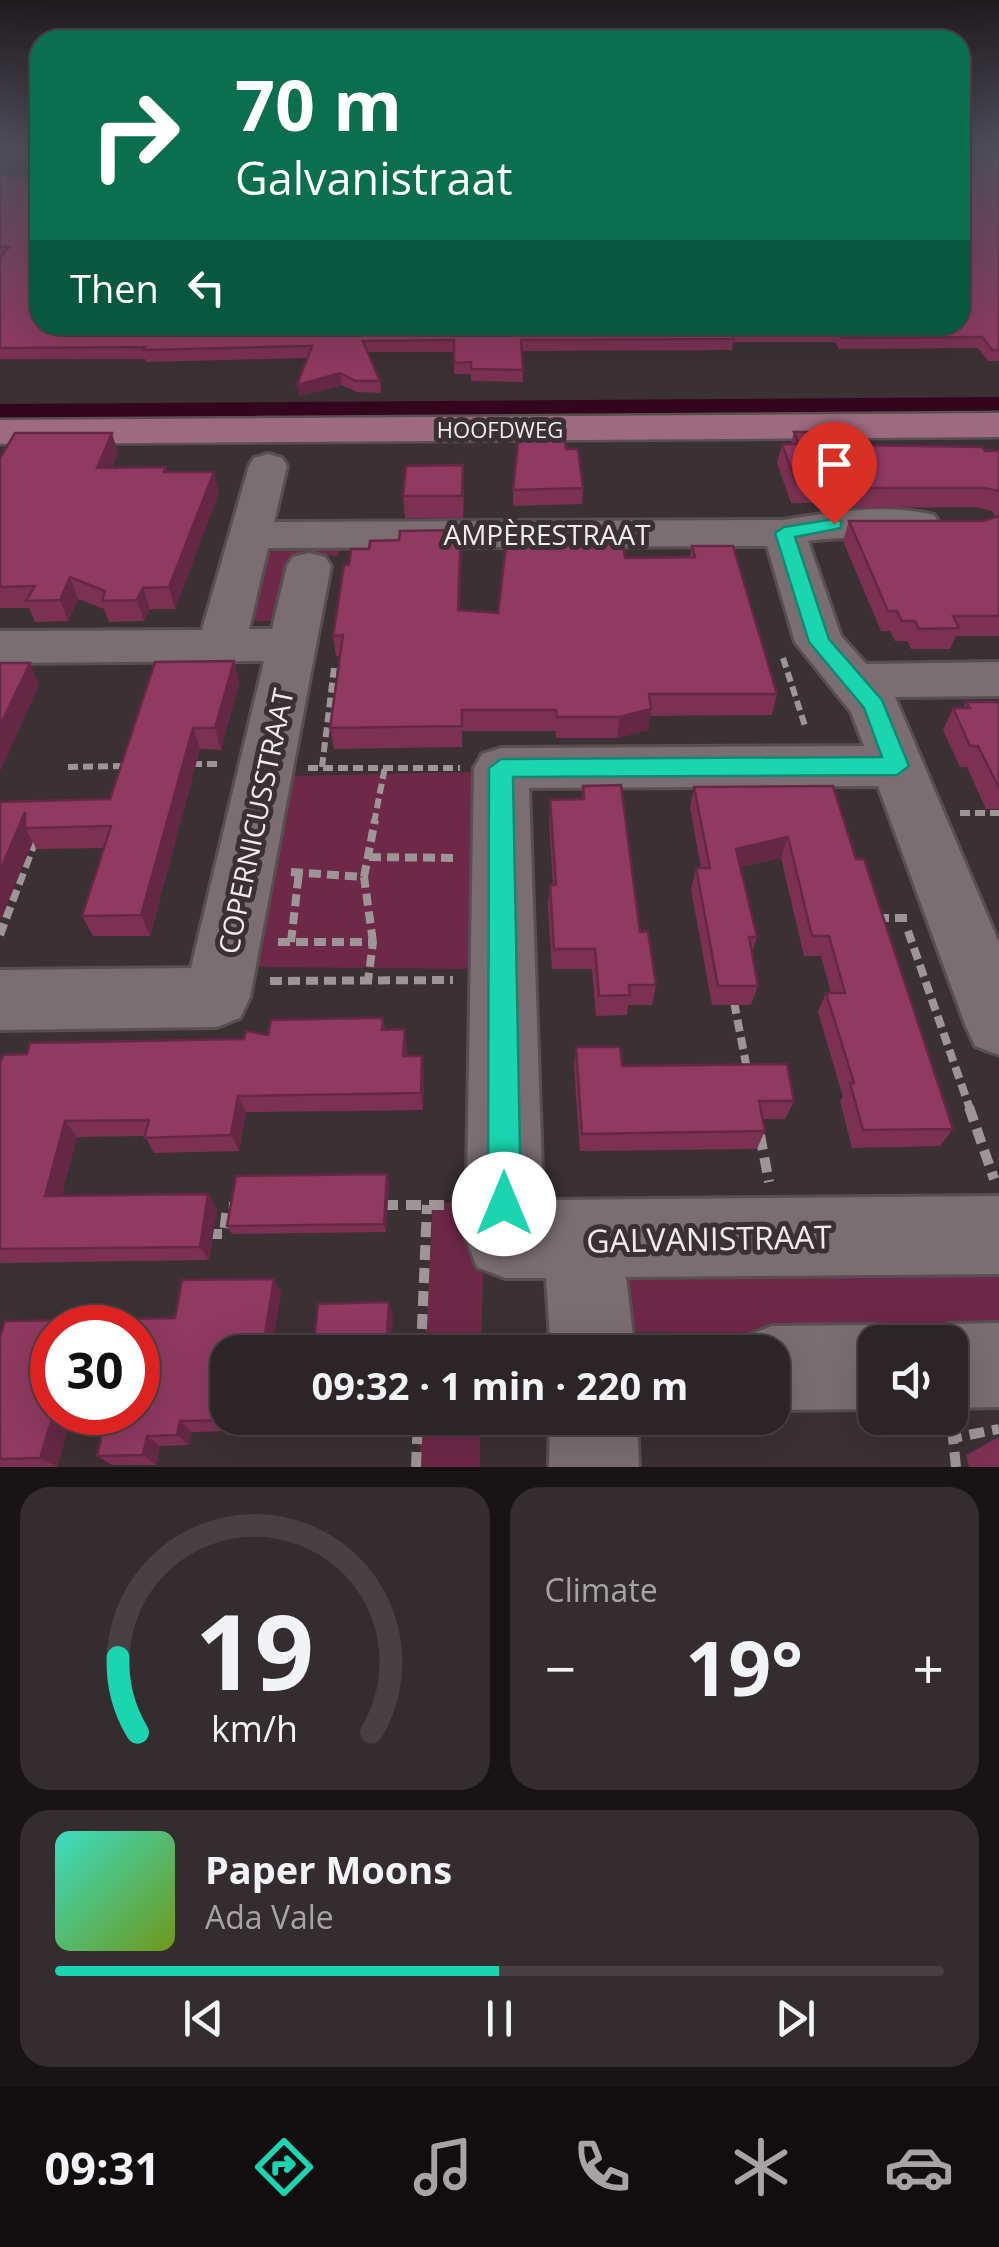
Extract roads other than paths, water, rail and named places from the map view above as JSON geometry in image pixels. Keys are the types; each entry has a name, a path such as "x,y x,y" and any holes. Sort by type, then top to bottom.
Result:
{"main road":[{"name":"HOOFDWEG","path":"0,432 999,425"}],"street":[{"path":"220,646 268,466"},
{"name":"AMPÈRESTRAAT","path":"250,535 784,533 834,524 961,524"},
{"path":"784,533 819,642 874,706 873,766 999,1024"},
{"path":"0,647 220,646 313,656 310,566"},
{"name":"COPERNICUSSTRAAT","path":"0,1000 223,969 272,871 269,767 313,656"},
{"path":"852,681 999,679"},
{"name":"GALVANISTRAAT","path":"873,766 501,768 505,1239 780,1237 997,1210"},
{"path":"583,1239 591,1335"},
{"path":"968,1366 999,1365"},
{"path":"790,1368 858,1367"},
{"path":"594,1435 594,1467"}]}
